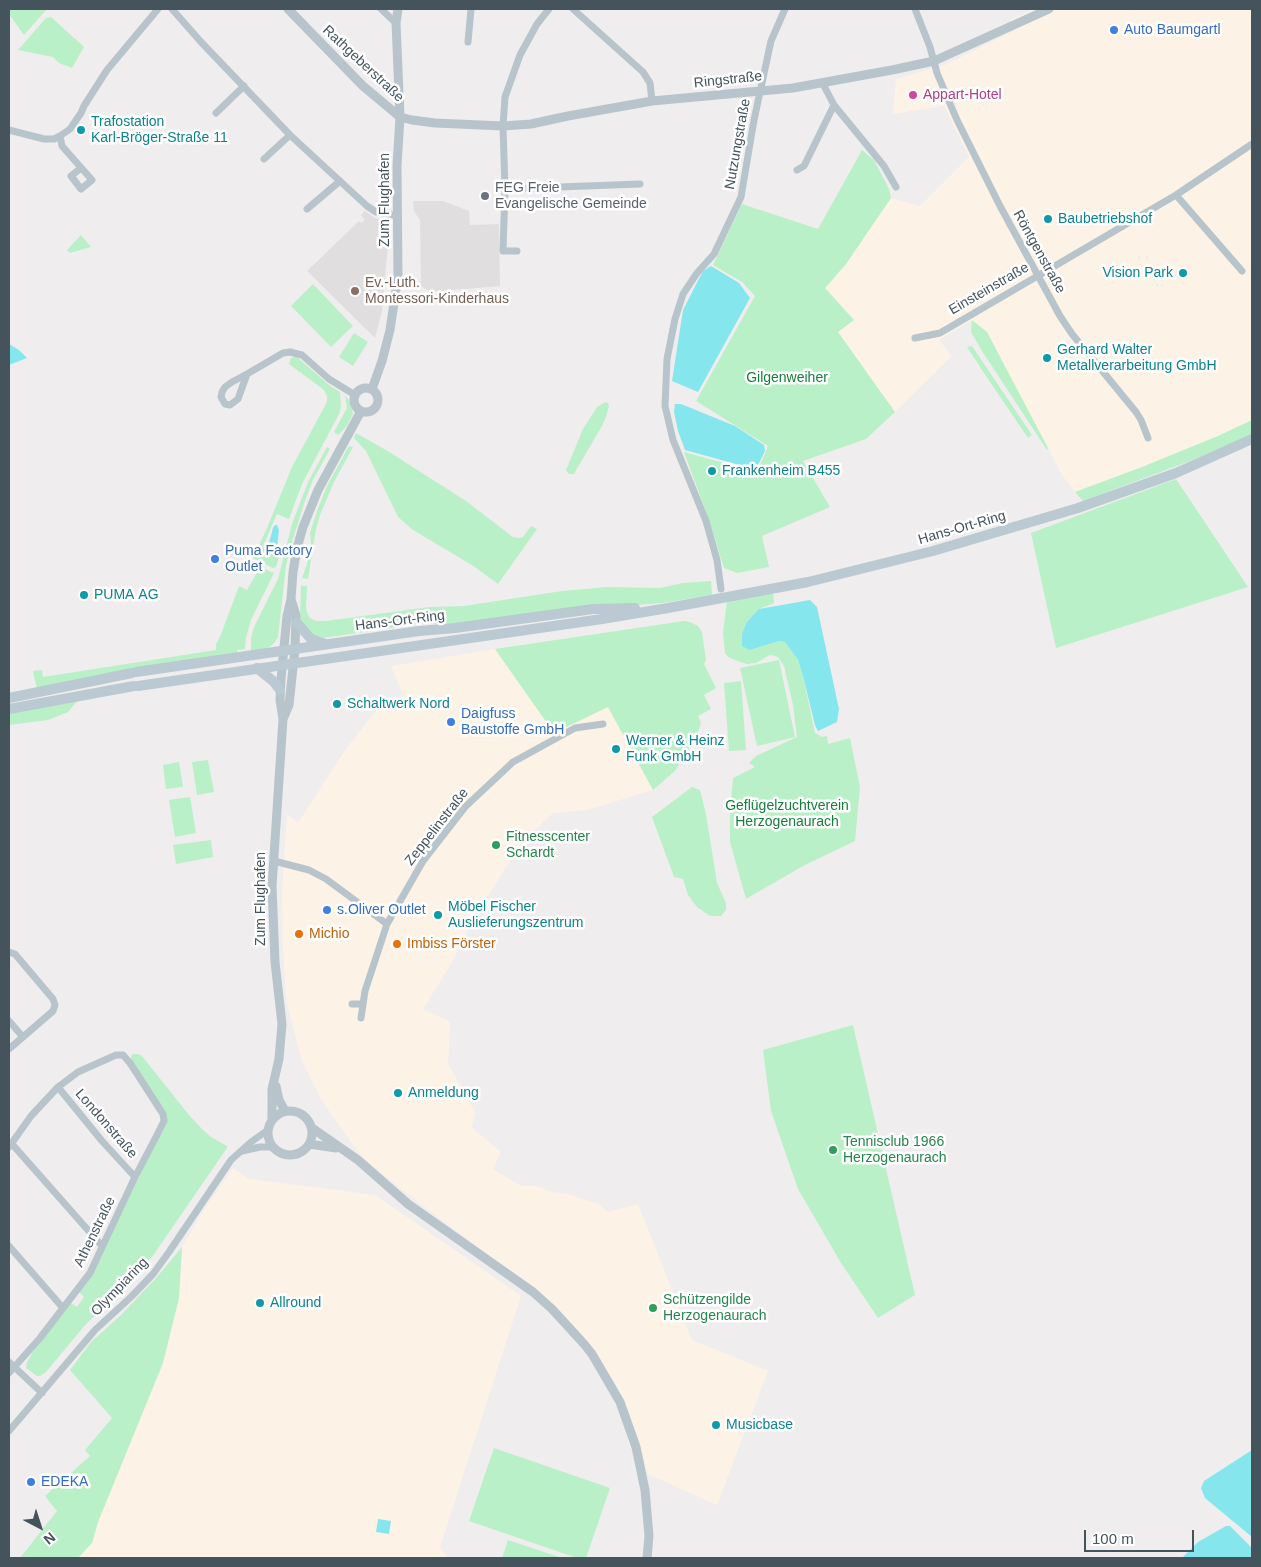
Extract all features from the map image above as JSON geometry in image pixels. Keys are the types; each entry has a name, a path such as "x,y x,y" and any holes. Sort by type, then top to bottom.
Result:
{"main road":[{"name":"Hans-Ort-Ring","path":"9,709 136,686 668,608 808,582 932,551 1078,508 1176,473 1252,439"},
{"name":"Hans-Ort-Ring","path":"9,698 134,673 593,608 668,608"},
{"path":"297,623 311,639 326,645"},
{"path":"257,668 273,681 280,695"}],"street":[{"path":"9,130 44,139 54,139 70,129 82,113 84,106 107,70 158,9"},
{"path":"172,9 290,135 340,181 371,209 398,216"},
{"name":"Rathgeberstraße","path":"288,9 363,86 400,117"},
{"path":"381,9 396,22"},
{"name":"Zum Flughafen","path":"372,389 382,361 395,302 398,268 397,166 400,117 396,22 398,9"},
{"path":"468,42 472,9"},
{"path":"518,251 504,251 503,126 505,97 520,55 537,24 549,9"},
{"path":"573,9 643,72 650,83 652,101"},
{"name":"Nutzungstraße","path":"721,589 717,560 706,521 673,440 666,406 667,359 675,319 683,294 697,273 714,254 741,197 754,120 771,41 785,9"},
{"name":"Röntgenstraße","path":"915,9 937,73 962,133 985,178 1060,316 1072,334 1136,412 1148,438"},
{"name":"Ringstraße","path":"400,117 435,123 503,126 531,124 652,101 823,84 934,62 1049,9"},
{"path":"823,84 834,105 884,166 896,187"},
{"path":"216,113 244,86"},
{"path":"797,170 804,166 834,105"},
{"path":"264,159 290,135"},
{"path":"60,136 62,146 81,168"},
{"name":"Einsteinstraße","path":"915,338 940,332 1176,195 1252,144"},
{"path":"308,210 340,181"},
{"path":"505,189 640,184"},
{"path":"1176,195 1242,271"},
{"path":"247,374 237,401 230,405 225,404 220,397 223,390 247,374 283,354 295,353 302,356 329,380 355,395"},
{"path":"360,389 372,389 378,398 377,406 372,411 361,411 354,402 355,395 360,389"},
{"name":"Zum Flughafen","path":"272,1119 272,1089 282,1040 272,903 283,719 280,695 286,616 303,527 318,490 361,411"},
{"name":"Zum Flughafen","path":"283,719 289,705 297,623 290,599"},
{"name":"Zeppelinstraße","path":"361,1018 365,991 386,924 423,861 465,807 513,762 529,752 575,728 603,724"},
{"path":"274,861 309,870 326,879 386,924"},
{"path":"9,952 16,954 55,1005 53,1011 9,1049"},
{"path":"352,1004 363,1004"},
{"path":"9,1021 23,1037"},
{"name":"Athenstraße","path":"10,1367 40,1338 90,1273 164,1121 163,1114 130,1062 123,1056 116,1054 78,1072 58,1087"},
{"name":"Zum Flughafen","path":"275,1078 277,1094 285,1111"},
{"path":"58,1087 31,1116 11,1146 102,1246"},
{"name":"Londonstraße","path":"58,1087 102,1141 136,1177"},
{"path":"239,1152 260,1147 273,1148 281,1153 291,1155 302,1152 312,1139 312,1128 305,1115 294,1111 285,1111 272,1119 268,1136 273,1148"},
{"path":"312,1128 370,1170 399,1197 533,1292 552,1309 592,1354 620,1402 636,1447 645,1490 648,1536 646,1558"},
{"name":"Olympiaring","path":"9,1431 95,1330 153,1274 223,1170 239,1152 268,1130"},
{"path":"310,1144 341,1149"},
{"path":"9,1246 63,1308"},
{"path":"10,1367 42,1393"}],"shaded area":[{"path":"1034,9 1252,9 1252,420 1142,467 1075,492 1062,475 987,332 972,320 939,340 952,356 895,412 838,332 825,288 846,264 891,198 920,206 969,157 944,106 893,114 896,79 945,65 1019,28 1010,20"},
{"path":"413,201 443,201 469,211 470,225 499,224 500,286 430,292 421,286 420,220 414,211"},
{"name":"Ev.-Luth. Montessori-Kinderhaus","path":"365,211 375,218 390,223 382,311 375,338 307,271 359,221 361,223 365,220 361,215"},
{"path":"495,649 554,733 608,707 653,790 587,810 553,813 522,842 477,913 451,964 423,1009 450,1022 448,1064 475,1112 472,1128 501,1152 493,1169 521,1186 536,1186 552,1192 568,1194 598,1204 608,1212 638,1204 692,1340 768,1371 717,1505 648,1474 625,1402 584,1337 564,1315 545,1298 405,1192 361,1156 322,1101 302,1061 287,1004 283,953 282,894 287,814 298,823 346,749 378,708 404,696 391,666"},
{"path":"233,1168 249,1179 375,1195 521,1296 440,1547 447,1558 78,1558 92,1542 98,1522 163,1363 179,1298 182,1247 200,1216"}],"green space":[{"path":"9,9 47,9 24,35 9,14"},
{"path":"51,17 84,47 72,68 59,63 53,57 18,50 46,18"},
{"name":"Gilgenweiher","path":"862,150 874,160 889,189 891,198 846,264 825,288 854,320 838,332 895,412 866,439 803,461 830,507 762,536 769,567 737,573 724,568 684,452 757,472 768,446 696,401 755,296 742,282 713,265 742,204 818,229"},
{"path":"81,235 91,247 70,253 67,250"},
{"path":"313,284 353,326 331,347 291,306"},
{"path":"972,320 987,332 1048,448 1047,450 971,332"},
{"path":"354,333 368,342 353,366 339,357"},
{"path":"972,346 1032,435 1028,438 967,347"},
{"path":"296,356 329,385 340,392 341,407 302,484 289,519 277,514 263,546 280,554 276,567 273,568 253,558 292,467 327,402 324,390 289,364 291,358"},
{"path":"345,395 351,403 353,414 346,427 338,435 334,432 347,408"},
{"path":"605,402 609,406 602,426 574,474 569,474 566,470 583,429 597,407"},
{"path":"1252,420 1252,434 1190,461 1083,501 1075,492 1142,467"},
{"path":"356,433 466,501 513,537 523,537 531,526 537,529 498,584 475,567 413,530 398,517 366,451 354,438"},
{"path":"349,446 353,447 334,482 320,515 308,579 302,578 311,542 310,533 317,511 327,486"},
{"path":"327,447 330,449 313,480 291,545 286,566 278,637 268,648 251,651 251,638 254,627 278,579 292,524 309,480"},
{"path":"1176,479 1248,587 1056,648 1031,533"},
{"path":"260,567 274,573 251,620 245,649 237,650 237,654 37,689 33,671 42,670 43,677 216,650 216,644 239,586 247,590"},
{"path":"711,581 712,595 662,603 454,624 424,623 323,638 311,635 300,621 301,586 307,586 306,608 310,618 316,621 326,621 429,607 464,606 562,591 608,587 660,588 683,583"},
{"name":"Geflügelzuchtverein Herzogenaurach","path":"773,591 774,603 759,609 750,650 779,641 785,642 798,660 815,733 822,737 827,736 828,744 850,738 860,787 855,841 803,866 746,899 730,842 733,778 755,767 749,763 756,756 797,737 793,705 784,666 778,657 770,655 756,663 747,664 728,657 725,653 723,633 727,600"},
{"path":"684,621 698,626 702,632 706,660 704,664 716,688 704,695 711,709 698,716 701,723 696,738 675,771 653,790 608,707 554,733 495,649"},
{"path":"779,660 795,737 757,746 740,668"},
{"path":"741,681 746,750 729,751 724,683"},
{"path":"78,700 68,712 48,720 9,725 9,713"},
{"path":"208,760 214,792 197,795 192,762"},
{"path":"179,762 183,787 166,789 163,765"},
{"path":"692,787 700,790 706,814 717,883 726,903 726,910 721,916 710,916 697,907 688,895 683,879 674,877 652,817"},
{"path":"190,797 196,833 175,837 169,800"},
{"path":"211,840 213,857 176,864 173,845"},
{"name":"Tennisclub 1966 Herzogenaurach","path":"853,1025 915,1295 878,1318 841,1263 798,1189 771,1111 763,1050"},
{"path":"133,1054 142,1056 189,1115 211,1137 227,1146 227,1148 152,1257 119,1293 86,1324 46,1372 37,1376 26,1368 27,1362 34,1350 71,1303 77,1307 84,1297 79,1292 95,1270 167,1122 131,1059"},
{"path":"182,1247 179,1298 163,1363 98,1522 92,1543 78,1558 20,1558 57,1511 45,1496 90,1456 85,1450 112,1418 70,1370 91,1342 120,1316"},
{"path":"494,1448 610,1488 586,1558 577,1558 469,1521"},
{"path":"508,1540 562,1558 502,1558"}],"water":[{"name":"Gilgenweiher","path":"711,266 739,283 750,298 698,392 672,381 683,310 703,271"},
{"path":"9,344 19,350 27,358 9,365"},
{"name":"Gilgenweiher","path":"675,404 681,404 735,426 764,445 765,451 757,467 754,469 685,450 678,431 674,412"},
{"path":"275,525 277,525 279,530 277,547 273,547 269,543"},
{"path":"810,600 817,607 839,709 837,722 818,731 798,660 785,642 779,641 750,650 742,646 742,634 747,622 759,609"},
{"path":"1252,1450 1252,1537 1205,1498 1201,1488 1204,1481"},
{"path":"378,1519 391,1521 389,1534 376,1532"},
{"path":"1226,1526 1230,1526 1252,1548 1252,1558 1182,1558 1198,1542"}],"place":[{"name":"Auto Baumgartl","path":"1114,30"},
{"name":"Appart-Hotel","path":"913,95"},
{"name":"Trafostation Karl-Bröger-Straße 11","path":"81,130"},
{"name":"FEG Freie Evangelische Gemeinde","path":"485,196"},
{"name":"Baubetriebshof","path":"1048,219"},
{"name":"Vision Park","path":"1183,273"},
{"name":"Ev.-Luth. Montessori-Kinderhaus","path":"355,291"},
{"name":"Gerhard Walter Metallverarbeitung GmbH","path":"1047,358"},
{"name":"Frankenheim B455","path":"712,471"},
{"name":"Puma Factory Outlet","path":"215,559"},
{"name":"PUMA AG","path":"84,595"},
{"name":"Schaltwerk Nord","path":"337,704"},
{"name":"Daigfuss Baustoffe GmbH","path":"451,722"},
{"name":"Werner & Heinz Funk GmbH","path":"616,749"},
{"name":"Fitnesscenter Schardt","path":"496,845"},
{"name":"s.Oliver Outlet","path":"327,910"},
{"name":"Möbel Fischer Auslieferungszentrum","path":"438,915"},
{"name":"Michio","path":"299,934"},
{"name":"Imbiss Förster","path":"397,944"},
{"name":"Anmeldung","path":"398,1093"},
{"name":"Tennisclub 1966 Herzogenaurach","path":"833,1150"},
{"name":"Allround","path":"260,1303"},
{"name":"Schützengilde Herzogenaurach","path":"653,1308"},
{"name":"Musicbase","path":"716,1425"},
{"name":"EDEKA","path":"31,1482"}]}
